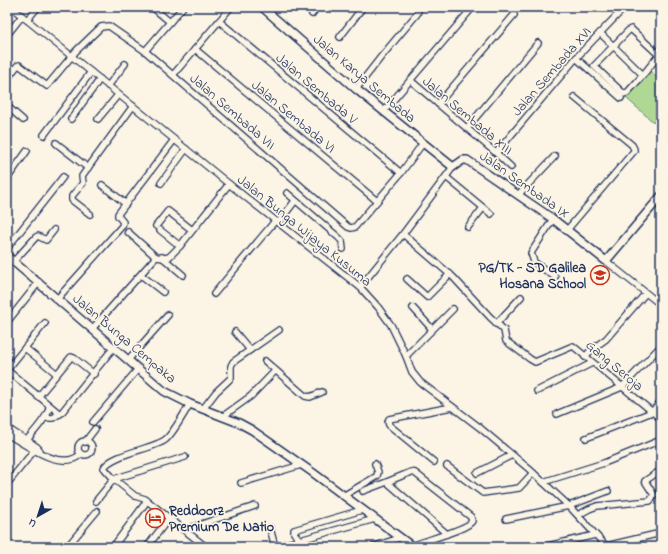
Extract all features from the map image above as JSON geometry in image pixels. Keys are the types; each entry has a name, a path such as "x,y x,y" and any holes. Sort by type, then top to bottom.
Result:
{"street":[{"name":"Jalan Bunga Wijaya Kusuma","path":"11,7 186,150 360,287 378,307 391,325 412,372 420,382 533,473 578,515 606,547"},
{"path":"27,20 38,7"},
{"path":"152,7 170,22"},
{"path":"145,51 182,7"},
{"path":"173,75 231,7"},
{"path":"312,14 317,7"},
{"path":"340,37 363,7"},
{"path":"356,89 417,14 419,7"},
{"path":"384,111 473,7"},
{"name":"Jalan Sembada XVI","path":"496,153 576,58 626,7"},
{"name":"Jalan Karya Sembada","path":"264,8 356,89 453,167"},
{"path":"438,104 514,15"},
{"path":"7,35 22,16"},
{"name":"Jalan Sembada V","path":"219,21 400,173"},
{"name":"Jalan Sembada VII","path":"72,56 101,27 104,25 109,26 145,51 348,227 354,227 377,201"},
{"path":"631,29 658,54 658,57 643,75 624,94 594,66 614,46 631,29"},
{"path":"600,33 643,75"},
{"path":"467,128 538,42"},
{"name":"Jalan Sembada VI","path":"195,49 377,201"},
{"path":"7,79 19,65 46,87 72,56"},
{"path":"576,58 621,98"},
{"path":"108,86 125,64"},
{"path":"44,135 91,72"},
{"path":"71,119 100,79"},
{"name":"Jalan Sembada XIII","path":"410,80 511,167"},
{"path":"98,119 118,94"},
{"path":"567,230 634,152 634,148 632,146 574,97"},
{"path":"7,106 23,120"},
{"path":"90,214 72,200 72,198 83,183 82,176 134,106"},
{"path":"58,298 122,226 123,222 117,215 174,140"},
{"path":"56,143 88,168"},
{"path":"377,201 424,143"},
{"path":"160,183 186,150"},
{"path":"7,179 27,151"},
{"path":"518,195 555,156"},
{"name":"Jalan Sembada IX","path":"453,167 463,160 467,160 553,219 645,294 661,305"},
{"path":"360,287 403,234 453,167"},
{"path":"7,248 63,177"},
{"path":"446,177 490,214"},
{"path":"92,329 159,257 169,257 180,246 229,184"},
{"path":"102,185 126,204"},
{"path":"287,193 338,237 342,241 343,249"},
{"path":"606,261 661,196"},
{"path":"214,294 295,201"},
{"path":"468,227 483,208"},
{"path":"180,246 158,228 168,211 192,230"},
{"path":"553,219 531,252 534,262 556,278"},
{"path":"14,262 36,237 38,236 46,240 54,230"},
{"path":"128,232 183,275"},
{"path":"403,234 450,274 496,324 521,297"},
{"name":"Jalan Bunga Cempaka","path":"7,256 58,298 138,369 171,395 239,423 252,430 412,547"},
{"path":"407,279 426,297 450,274"},
{"path":"141,275 163,292"},
{"path":"7,322 38,282"},
{"path":"585,357 591,350 606,339 645,294"},
{"path":"413,308 432,329"},
{"path":"406,356 453,309"},
{"path":"128,360 168,315"},
{"path":"45,323 7,370 60,414"},
{"name":"Gang Seroja","path":"496,324 504,331 506,341 535,362 571,346 574,347 661,419"},
{"path":"203,409 216,392 230,378 232,364 279,330"},
{"path":"235,332 250,350"},
{"path":"557,414 622,387 661,346"},
{"path":"25,348 57,374"},
{"path":"42,421 60,414 114,348"},
{"path":"38,396 70,358 73,357 94,374"},
{"path":"264,361 305,396 310,397 322,392"},
{"path":"537,391 592,363"},
{"path":"93,422 138,369"},
{"path":"222,417 251,396 275,371"},
{"path":"586,438 652,412 661,401"},
{"path":"190,404 165,441 125,455 106,464 104,468 114,479 135,496 147,501 206,547"},
{"path":"26,441 42,421 49,409 49,406"},
{"path":"434,462 389,425 388,422 389,419 452,407"},
{"path":"81,454 78,450 79,445 86,442 95,429"},
{"path":"7,430 26,441 44,455 52,458 69,460 78,458 81,454"},
{"path":"543,482 604,463 661,440"},
{"path":"81,454 87,455 91,451 90,445 86,442"},
{"path":"7,484 35,449"},
{"path":"477,473 512,455"},
{"path":"96,501 114,479 185,457"},
{"path":"344,496 377,476 378,472 376,464"},
{"path":"241,483 301,465"},
{"path":"447,466 480,492 486,493 519,488 533,473"},
{"path":"578,515 597,506 650,501 654,495 645,482 646,479 661,470"},
{"path":"363,491 413,472 472,519 471,524 469,525 412,547"},
{"path":"387,482 447,534"},
{"path":"506,519 569,506 608,491"},
{"path":"113,547 147,501"},
{"path":"184,530 255,506"},
{"path":"300,540 294,530 362,510"},
{"path":"67,547 97,511"},
{"path":"147,547 169,518"},
{"path":"270,528 275,547 334,532 375,519"},
{"path":"606,547 661,533"},
{"path":"542,547 595,535"},
{"path":"372,547 400,538"}],"green space":[{"path":"650,71 661,81 661,125 659,127 626,98"}],"place":[{"name":"PG/TK - SD Galilea Hosana School","path":"600,275"},
{"name":"Reddoorz Premium De Natio","path":"155,518"}]}
